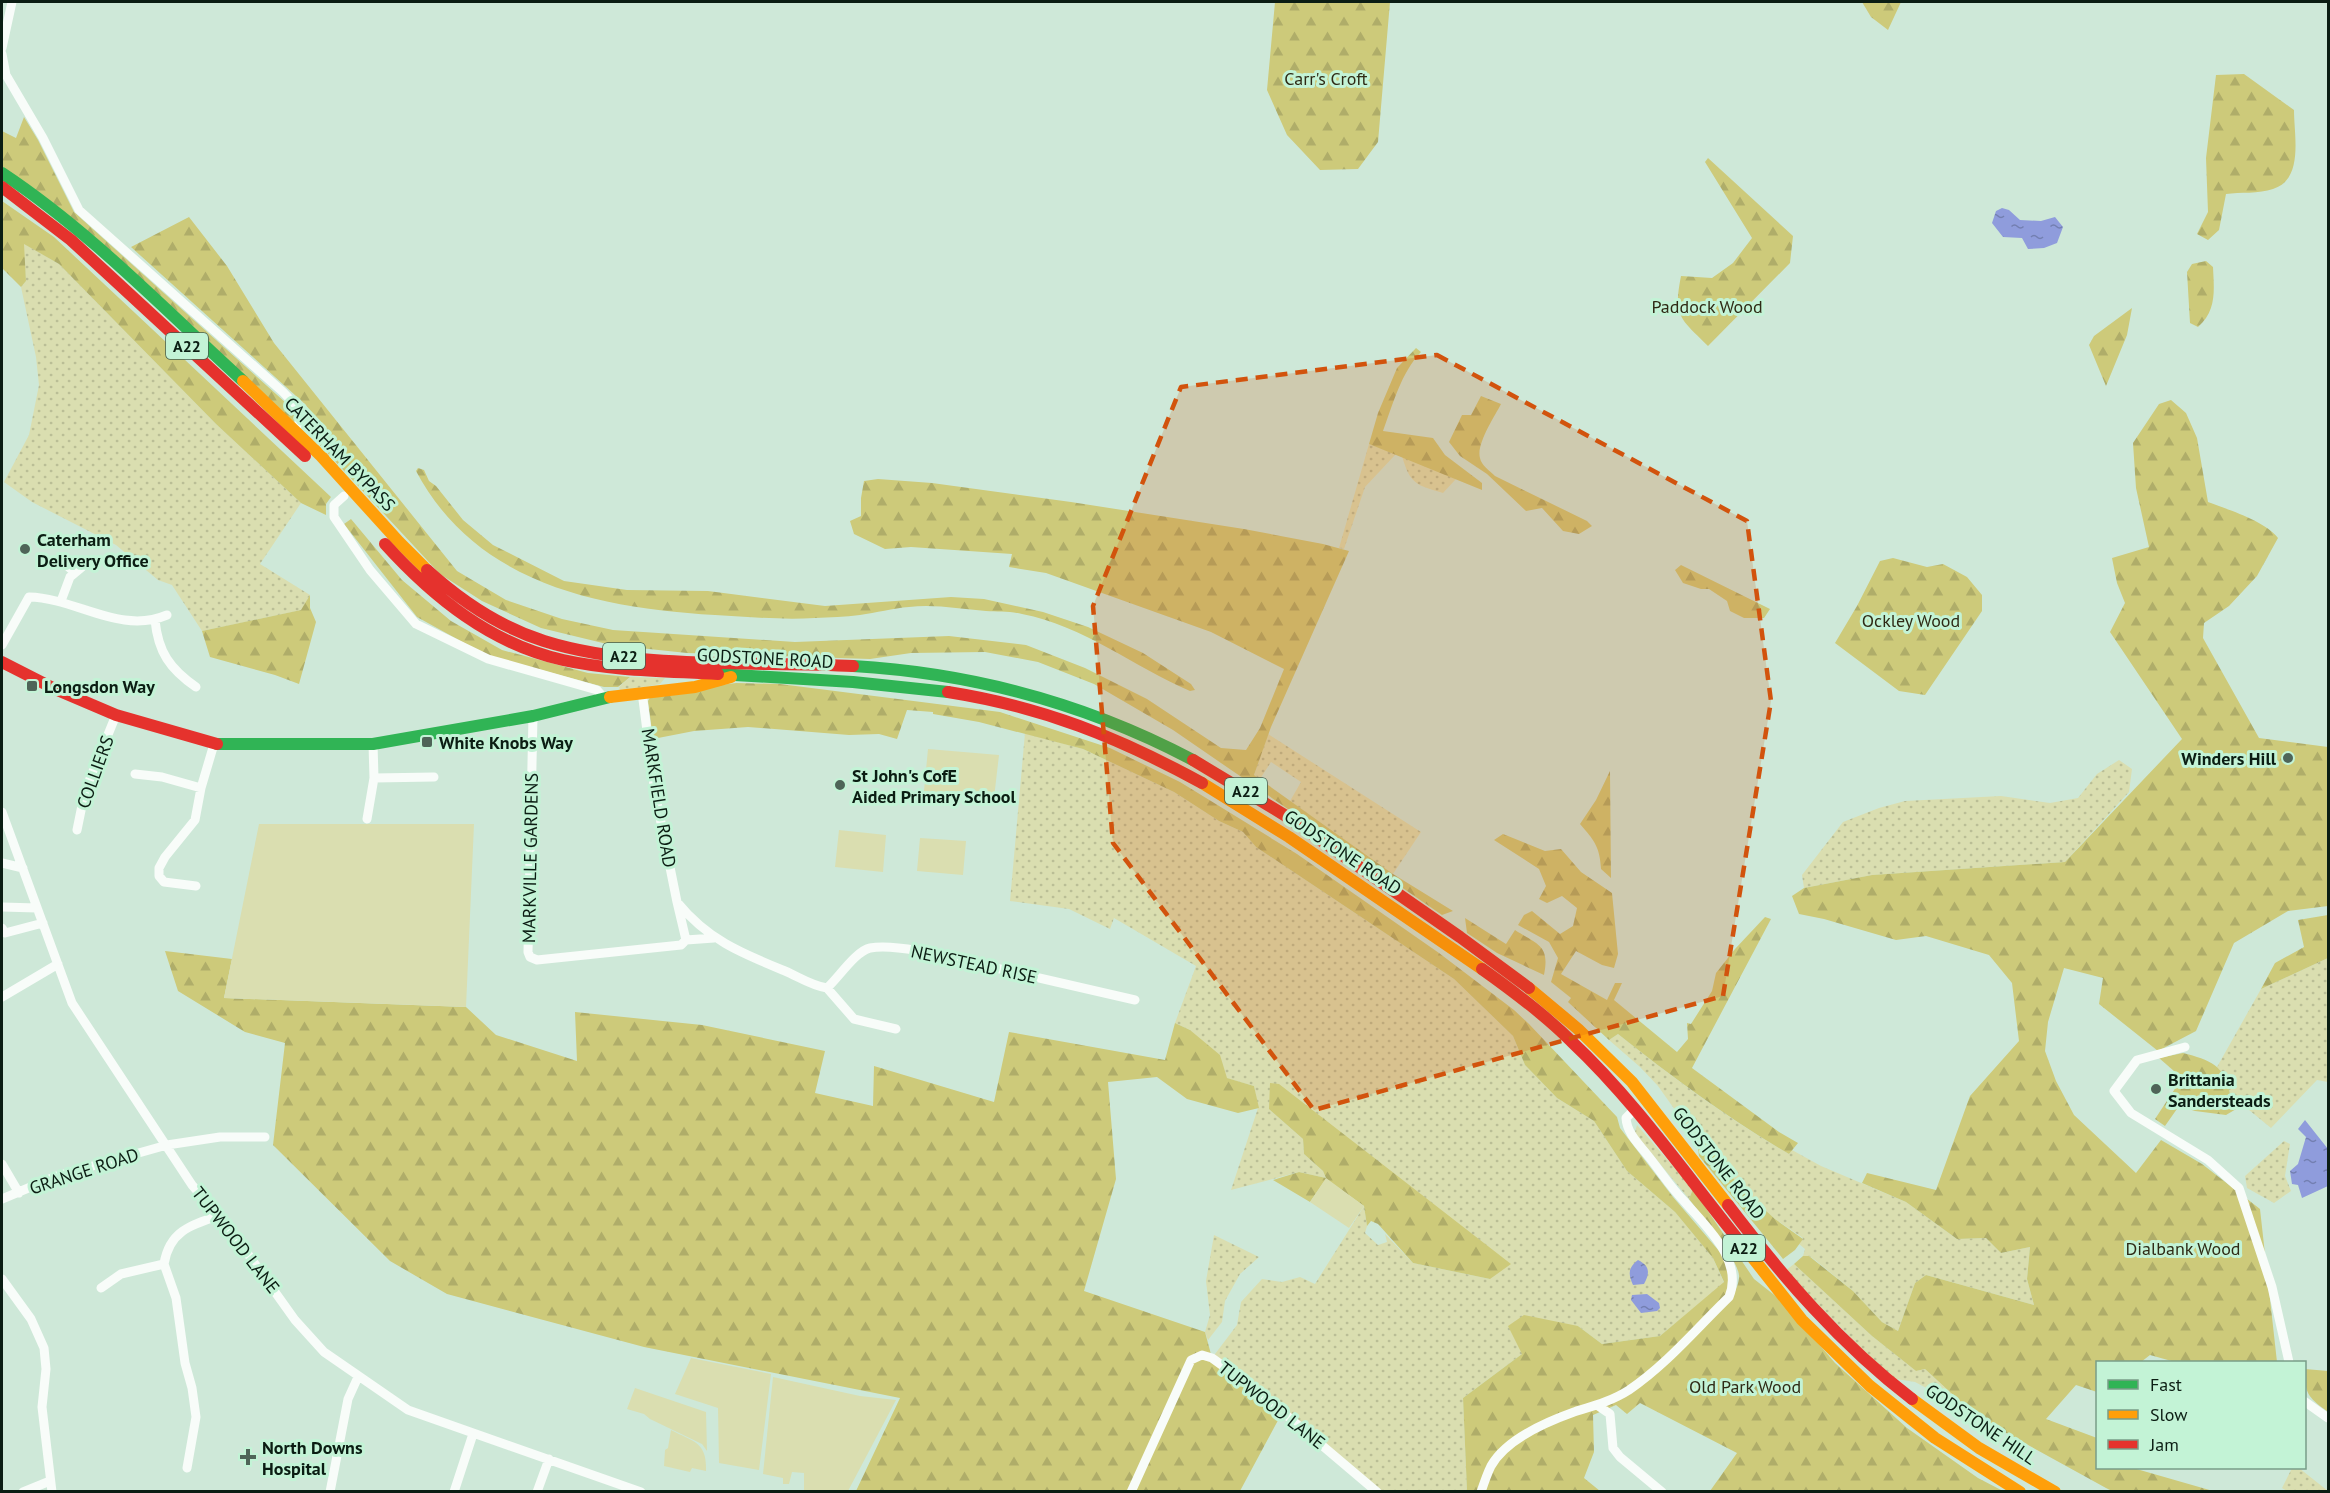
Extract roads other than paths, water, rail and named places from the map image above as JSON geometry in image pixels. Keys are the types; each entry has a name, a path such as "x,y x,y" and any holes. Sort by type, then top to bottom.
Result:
{"main road":[{"name":"CATERHAM BYPASS","path":"2,172 59,213 104,252 294,429 358,494 403,548 455,596 487,615 550,643 631,657 699,662"},
{"name":"CATERHAM BYPASS","path":"2,187 71,240 270,422 344,496 422,584 469,621 547,656 585,663 681,672"},
{"path":"2,662 55,689 116,715 214,744 374,744 533,716 604,698 694,687 737,675"},
{"name":"GODSTONE ROAD","path":"681,672 699,662 890,669 983,682 1073,707 1166,745 1220,774 1486,954 1555,1006 1632,1082 1782,1275 1858,1356 1891,1383"},
{"name":"GODSTONE ROAD","path":"681,672 882,683 979,697 1068,720 1159,759 1269,823 1483,970 1538,1011 1567,1037 1596,1065 1635,1109 1802,1320 1870,1386 1908,1417"},
{"path":"658,690 673,681 681,672"},
{"name":"GODSTONE HILL","path":"1891,1383 1954,1431 2027,1477 2055,1491"},
{"name":"GODSTONE HILL","path":"1908,1417 1935,1438 2020,1491"}],"street":[{"path":"2,48 12,2"},
{"path":"2,54 6,75 44,138 79,210 283,392 303,414 301,422 294,429"},
{"path":"344,496 333,505 334,517 370,570 416,624 488,659 597,690 604,698"},
{"path":"61,601 70,577 78,570 65,564"},
{"path":"2,645 29,597 61,601 79,610 108,618 155,620 167,615"},
{"path":"155,620 157,638 168,663 180,676 196,687"},
{"name":"MARKFIELD ROAD","path":"642,692 655,793 686,940"},
{"name":"COLLIERS","path":"77,830 85,791 116,715"},
{"name":"MARKVILLE GARDENS","path":"533,716 528,952 530,957 537,960 637,950 681,945 686,940 714,938"},
{"path":"196,886 164,882 159,876 159,868 195,820 201,788 214,744"},
{"path":"368,819 374,778 374,744"},
{"path":"135,774 162,777 201,788"},
{"path":"374,778 434,777"},
{"name":"TUPWOOD LANE","path":"2,812 72,1003 192,1185 218,1216 295,1320 324,1352 408,1410 641,1491"},
{"path":"2,863 22,868"},
{"path":"677,902 714,938 754,959 817,986 827,988 854,1019 896,1029"},
{"path":"2,907 37,908"},
{"path":"2,928 5,933 43,923"},
{"name":"NEWSTEAD RISE","path":"827,988 858,955 868,948 883,947 931,953 1135,1000"},
{"path":"2,997 58,964"},
{"path":"2185,1047 2137,1060 2114,1091 2131,1113 2208,1160 2239,1188 2272,1287 2289,1361"},
{"path":"1481,1491 1491,1466 1499,1455 1515,1441 1551,1421 1616,1399 1663,1365 1729,1297 1734,1285 1729,1259 1707,1227 1682,1200 1630,1134 1626,1118 1635,1109"},
{"name":"GRANGE ROAD","path":"2,1199 57,1176 167,1145 220,1137 265,1137"},
{"path":"2,1164 19,1193"},
{"path":"187,1468 196,1417 192,1388 185,1363 176,1298 164,1264 166,1247 190,1225 218,1216"},
{"path":"101,1288 121,1274 164,1264"},
{"path":"2,1281 31,1318 44,1348 46,1369 42,1407 52,1491"},
{"name":"TUPWOOD LANE","path":"1131,1491 1188,1365 1195,1356 1202,1355 1212,1358 1258,1392 1377,1491"},
{"path":"330,1491 348,1399 358,1377"},
{"path":"2306,1402 2328,1418"},
{"path":"1597,1405 1610,1414 1613,1448 1620,1457 1662,1491"},
{"path":"454,1491 472,1434"},
{"path":"537,1491 549,1460"},
{"path":"23,1491 50,1481"}],"water":[{"path":"2002,208 2009,210 2020,220 2041,221 2055,217 2063,227 2057,243 2044,248 2028,249 2022,238 2003,237 1992,223 1996,211"},
{"path":"2305,1120 2328,1149 2328,1186 2302,1198 2298,1185 2292,1184 2290,1171 2298,1164 2306,1137 2298,1129"},
{"path":"1638,1260 1647,1267 1647,1276 1644,1284 1633,1285 1630,1271"},
{"path":"1647,1294 1659,1303 1660,1308 1657,1311 1641,1313 1631,1300 1632,1295"}],"place":[{"name":"Caterham Delivery Office","path":"25,549"},
{"name":"Longsdon Way","path":"32,686"},
{"name":"White Knobs Way","path":"427,742"},
{"name":"Winders Hill","path":"2288,758"},
{"name":"St John's CofE Aided Primary School","path":"840,785"},
{"name":"Brittania Sandersteads","path":"2156,1089"},
{"name":"North Downs Hospital","path":"248,1457"}],"park label":[{"name":"Carr's Croft","path":"1326,78"},
{"name":"Paddock Wood","path":"1707,306"},
{"name":"Ockley Wood","path":"1911,620"},
{"name":"Dialbank Wood","path":"2183,1248"},
{"name":"Old Park Wood","path":"1745,1386"}]}
